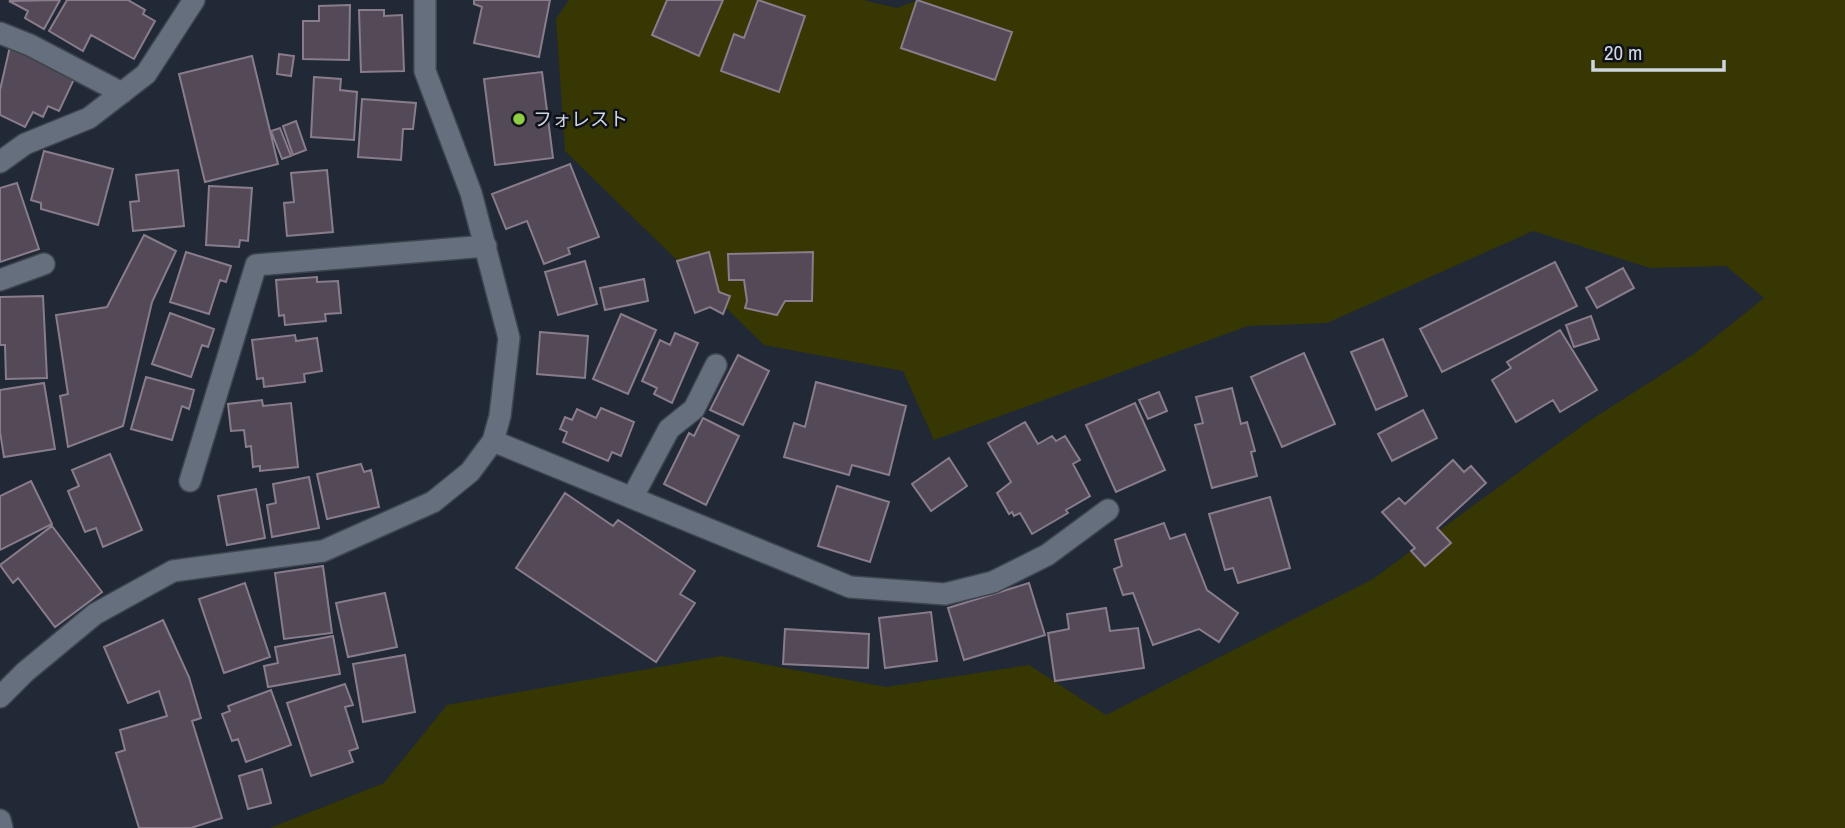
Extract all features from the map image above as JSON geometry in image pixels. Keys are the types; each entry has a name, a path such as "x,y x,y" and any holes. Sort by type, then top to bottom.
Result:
{"street":[{"path":"0,162 25,144 89,118 146,74 194,0"},
{"path":"0,696 95,614 173,571 323,551 433,502 470,472 493,441 500,416 509,338 471,193 425,71 425,0"},
{"path":"0,33 30,45 122,93"},
{"path":"190,481 256,265 486,246"},
{"path":"0,280 44,264"},
{"path":"632,498 668,429 694,409 716,365"},
{"path":"493,441 850,587 945,594 993,582 1047,555 1108,510"},
{"path":"0,820 2,828"}],"shaded area":[{"path":"569,0 863,0 897,8 918,0 1845,0 1845,828 270,828 384,783 447,705 721,656 886,687 1029,665 1106,715 1373,579 1586,423 1694,354 1764,298 1726,266 1650,268 1533,231 1327,323 1248,326 934,440 903,371 764,345 565,151 556,19"}],"building":[{"path":"60,0 44,29 25,18 28,11 9,1"},
{"path":"67,0 128,0 145,10 143,14 155,21 134,59 91,35 83,51 49,31"},
{"path":"474,0 550,0 539,57 474,43 482,7 474,4"},
{"path":"667,0 723,0 699,56 652,35"},
{"path":"758,0 805,16 779,92 721,71 734,34 744,38"},
{"path":"917,0 1012,32 995,80 901,48"},
{"path":"350,5 349,60 303,59 303,21 319,21 319,6"},
{"path":"359,10 384,10 384,16 402,15 404,71 361,72"},
{"path":"11,42 76,75 59,111 48,106 43,117 33,112 25,127 0,115 0,90"},
{"path":"279,54 294,56 291,76 277,74"},
{"path":"252,56 278,164 205,182 179,74"},
{"name":"フォレスト","path":"542,72 553,158 495,165 484,79"},
{"path":"314,77 341,79 340,90 357,92 354,140 311,137"},
{"path":"362,99 416,103 413,129 403,129 401,160 358,157"},
{"path":"296,121 306,150 293,155 283,126"},
{"path":"280,128 291,156 282,159 271,131"},
{"path":"44,151 113,169 98,225 41,209 41,203 31,200"},
{"path":"570,164 599,237 568,248 570,254 544,264 527,221 506,229 492,194"},
{"path":"178,170 184,226 133,231 130,202 139,201 136,175"},
{"path":"327,170 333,232 287,236 284,203 294,202 291,173"},
{"path":"17,183 39,249 0,262 0,188"},
{"path":"209,186 252,188 248,241 240,240 239,247 206,245"},
{"path":"144,235 176,251 152,302 123,426 68,447 60,396 68,394 56,315 107,307"},
{"path":"186,252 231,266 226,282 220,280 209,314 170,302"},
{"path":"709,252 719,292 730,296 723,314 710,307 695,313 677,261"},
{"path":"813,252 812,301 785,301 777,315 745,308 747,301 744,280 729,280 728,254"},
{"path":"585,261 597,304 558,315 545,272"},
{"path":"1555,262 1577,306 1442,372 1420,329"},
{"path":"1623,268 1634,288 1597,308 1586,288"},
{"path":"317,277 317,282 338,281 341,313 325,314 326,321 285,325 284,315 279,316 276,280"},
{"path":"644,279 648,301 605,310 600,288"},
{"path":"43,296 47,378 6,379 5,345 0,345 0,297"},
{"path":"170,313 214,329 208,347 202,345 191,377 152,364"},
{"path":"621,314 656,330 628,394 593,379"},
{"path":"1591,316 1599,339 1574,347 1566,325"},
{"path":"1560,330 1597,390 1560,412 1553,400 1516,422 1492,380 1511,368 1507,362"},
{"path":"540,332 588,336 585,378 537,374"},
{"path":"675,333 698,343 672,403 654,394 657,388 642,381 660,340 670,345"},
{"path":"295,335 296,341 317,338 322,371 304,374 305,382 264,387 263,378 257,379 252,340"},
{"path":"1383,339 1407,396 1376,410 1351,352"},
{"path":"1304,353 1335,424 1282,447 1251,377"},
{"path":"738,355 769,371 743,425 710,410"},
{"path":"146,377 194,390 189,409 182,406 172,440 131,429"},
{"path":"816,382 906,406 889,475 852,465 849,475 784,457 794,423 805,427"},
{"path":"44,383 55,449 4,457 0,432 0,390"},
{"path":"1232,388 1241,424 1247,422 1255,451 1251,452 1257,476 1212,488 1195,425 1203,423 1196,397"},
{"path":"1159,392 1167,411 1148,419 1139,400"},
{"path":"262,400 263,406 291,403 298,467 260,471 260,466 253,467 251,446 246,447 244,430 231,431 228,404"},
{"path":"1135,403 1165,470 1116,492 1086,425"},
{"path":"601,408 634,422 621,456 612,452 608,461 563,442 567,432 560,429 565,417 572,420 577,409 596,418"},
{"path":"1423,410 1437,438 1392,461 1378,434"},
{"path":"703,418 739,436 706,505 664,484 689,433 694,436"},
{"path":"1025,422 1038,444 1052,436 1056,441 1065,436 1080,460 1073,464 1090,496 1066,510 1068,513 1032,534 1020,513 1014,516 1012,512 1009,514 997,493 1011,482 988,443"},
{"path":"110,454 142,530 103,547 96,528 85,532 68,491 79,486 72,470"},
{"path":"949,458 967,486 931,511 912,484"},
{"path":"1453,460 1464,472 1471,466 1486,483 1437,528 1451,543 1425,566 1411,551 1415,548 1382,512 1399,498 1405,504"},
{"path":"361,464 364,472 371,470 379,507 327,519 317,474"},
{"path":"309,477 319,528 272,537 267,505 276,503 273,484"},
{"path":"31,481 52,524 0,550 0,496"},
{"path":"837,486 889,502 870,562 818,546"},
{"path":"256,489 265,538 227,545 218,496"},
{"path":"565,493 613,526 618,520 695,571 680,594 695,603 656,662 516,568"},
{"path":"1270,497 1290,568 1238,583 1233,568 1225,570 1209,514"},
{"path":"1164,523 1170,539 1185,534 1207,590 1238,613 1219,642 1199,629 1153,645 1133,593 1123,595 1114,569 1122,566 1115,540"},
{"path":"52,526 102,592 55,627 18,578 13,583 0,565"},
{"path":"323,566 332,633 284,639 275,573"},
{"path":"245,583 270,657 224,673 199,599"},
{"path":"1029,583 1045,635 964,660 948,608"},
{"path":"385,593 397,647 348,657 336,603"},
{"path":"1106,608 1110,631 1138,628 1144,668 1055,681 1048,633 1069,629 1067,614"},
{"path":"931,612 937,661 885,668 879,618"},
{"path":"163,620 189,677 201,718 192,721 222,818 191,828 139,828 116,753 125,750 120,730 167,716 159,691 128,703 104,647"},
{"path":"785,629 869,634 868,668 783,664"},
{"path":"333,636 340,674 268,687 264,666 278,663 275,647"},
{"path":"405,655 415,712 363,722 353,664"},
{"path":"345,684 353,705 345,707 358,748 349,751 353,762 311,776 287,703"},
{"path":"271,690 291,745 246,762 238,739 232,741 222,714 230,711 228,706"},
{"path":"262,769 271,803 248,809 239,776"}],"place":[{"name":"フォレスト","path":"519,119"}]}
